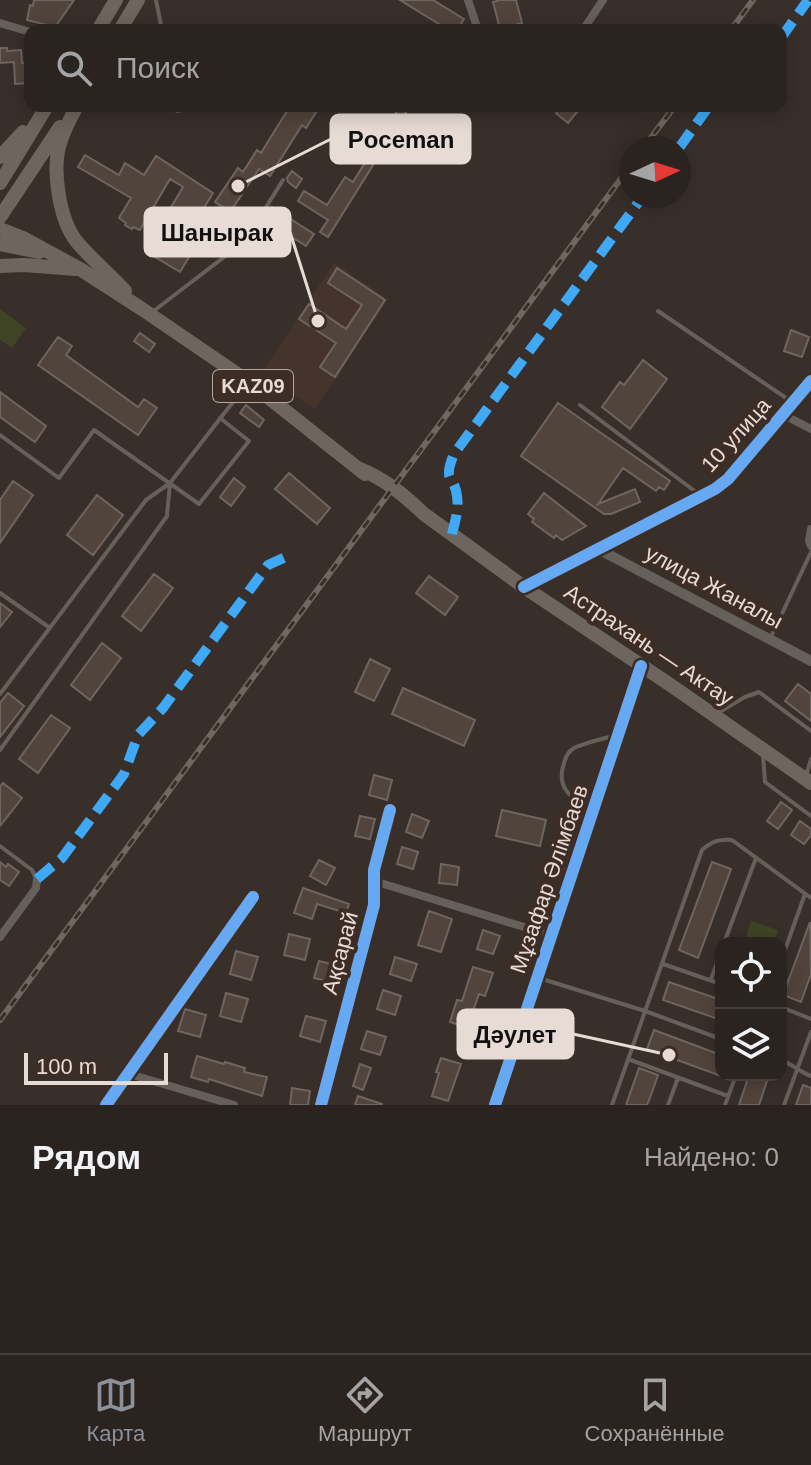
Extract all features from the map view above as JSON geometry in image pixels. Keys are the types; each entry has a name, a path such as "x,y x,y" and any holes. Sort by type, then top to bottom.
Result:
{"highway":[{"path":"102,24 116,0"},
{"path":"124,24 138,0"},
{"path":"0,157 40,112"},
{"path":"0,183 41,112"},
{"path":"0,217 71,112"},
{"path":"72,112 59,143 56,166 61,207 74,239 145,312"},
{"name":"Астрахань — Актау","path":"0,229 80,269 249,382 389,495 424,514 524,587 808,781"},
{"name":"Астрахань — Актау","path":"0,244 55,255"},
{"path":"0,266 80,269"}],"street":[{"path":"468,0 476,24"},
{"path":"587,24 603,0"},
{"path":"0,23 24,30"},
{"name":"10 улица","path":"598,549 715,489 728,479 811,381"},
{"path":"782,414 811,429"},
{"path":"811,529 811,549"},
{"path":"524,587 598,549"},
{"name":"улица Жаналы","path":"598,549 811,661"},
{"name":"Мұзафар Әлімбаев","path":"495,1105 641,666"},
{"name":"Ақсарай","path":"321,1105 374,905 374,870 390,810"},
{"path":"0,937 36,888 37,879"},
{"path":"374,881 550,935"},
{"path":"106,1105 253,897"},
{"path":"126,1073 234,1105"}],"lane":[{"path":"156,0 161,24"},
{"path":"145,312 245,241 283,180"},
{"path":"658,311 792,402"},
{"path":"0,694 146,500 170,483 249,382"},
{"path":"580,405 702,496"},
{"path":"0,435 59,478 94,430 199,504 249,441 220,418"},
{"path":"0,750 167,516 170,483"},
{"path":"770,639 811,549"},
{"path":"0,593 50,628"},
{"path":"714,715 759,692 811,731"},
{"path":"592,813 568,795 563,784 560,774 566,755 573,749 619,734"},
{"path":"762,748 765,782 811,816"},
{"path":"808,781 811,759"},
{"path":"570,877 558,851 563,823 567,818 592,813"},
{"path":"612,1105 702,850 721,839 732,840 811,898"},
{"path":"0,846 32,870 37,879"},
{"path":"726,937 756,858"},
{"path":"787,944 805,894"},
{"path":"662,964 715,982"},
{"path":"711,980 715,969"},
{"path":"536,977 715,1037"},
{"path":"786,1009 811,1019"},
{"path":"784,1105 811,1032"},
{"path":"628,1059 728,1096"},
{"path":"787,1063 811,1076"},
{"path":"668,1105 678,1078"},
{"path":"725,1105 734,1081"}],"shaded area":[{"path":"334,263 388,299 315,409 261,374"}],"green space":[{"path":"0,309 26,328 12,348 0,340"},
{"path":"751,921 778,930 776,937 746,937"}],"building":[{"path":"34,0 74,0 57,24 27,20 30,5 33,6"},
{"path":"400,0 433,0 464,19 461,24 439,24"},
{"path":"516,0 522,23 499,24 493,2"},
{"path":"0,48 21,50 24,83 15,84 14,62 0,63"},
{"path":"286,112 316,112 306,128 302,125 270,176 259,169 230,212 215,202 238,168 243,172 257,150 261,153"},
{"path":"396,112 406,112 328,237 320,232 328,220 298,201 304,191 327,205 345,177 353,182"},
{"path":"557,112 577,112 568,123"},
{"path":"85,155 119,175 125,163 144,175 156,156 213,193 186,237 197,244 180,272 145,251 183,187 170,179 140,230 132,229 119,218 131,198 78,167"},
{"path":"292,171 302,179 296,188 287,178"},
{"path":"272,207 314,234 306,246 264,220"},
{"path":"337,268 385,300 335,377 320,367 336,343 299,319 309,304 346,329 362,305 328,283"},
{"path":"791,330 809,337 802,357 784,351"},
{"path":"140,333 155,344 149,352 134,341"},
{"path":"58,337 72,346 66,355 138,407 144,399 157,408 138,435 38,365"},
{"path":"643,360 667,379 630,429 602,407 620,382 624,385"},
{"path":"0,392 46,426 35,442 0,417"},
{"path":"558,403 670,481 664,490 659,487 656,491 623,468 598,504 635,489 640,502 604,514 521,456"},
{"path":"246,405 264,420 259,427 240,413"},
{"path":"289,473 330,508 317,524 275,489"},
{"path":"234,478 245,487 231,506 220,497"},
{"path":"13,481 33,495 0,543 0,500"},
{"path":"544,493 586,526 562,540 556,535 554,538 532,522 534,519 528,514"},
{"path":"97,495 123,515 93,555 67,535"},
{"path":"154,574 173,588 141,631 122,616"},
{"path":"429,576 458,597 445,615 416,593"},
{"path":"0,603 12,612 0,627"},
{"path":"102,643 121,658 90,700 71,685"},
{"path":"370,659 390,669 374,701 355,692"},
{"path":"798,684 811,694 811,721 785,701"},
{"path":"403,688 475,720 464,746 392,714"},
{"path":"8,693 24,706 0,737 0,703"},
{"path":"51,715 70,728 38,773 19,759"},
{"path":"374,775 392,780 387,800 369,795"},
{"path":"3,783 22,798 0,826 0,787"},
{"path":"781,802 792,810 778,829 767,821"},
{"path":"502,810 546,820 540,846 496,836"},
{"path":"412,814 429,821 422,838 406,832"},
{"path":"360,816 375,819 370,839 355,836"},
{"path":"800,821 811,829 811,835 804,844 791,835"},
{"path":"402,847 418,852 413,869 397,864"},
{"path":"319,860 335,868 326,885 310,876"},
{"path":"0,862 19,872 9,886 0,880"},
{"path":"712,862 731,869 698,958 679,950"},
{"path":"441,864 459,867 457,885 439,883"},
{"path":"303,888 349,904 346,913 317,904 312,919 294,913"},
{"path":"429,911 452,919 441,952 418,945"},
{"path":"810,922 811,974 801,1002 787,997 787,984"},
{"path":"483,930 500,936 493,954 477,949"},
{"path":"289,934 310,939 305,960 284,955"},
{"path":"236,951 258,957 251,980 230,974"},
{"path":"395,957 417,964 411,981 390,974"},
{"path":"319,961 336,965 332,982 314,978"},
{"path":"473,967 493,973 485,996 479,994 467,1028 450,1022 457,1000 462,1001"},
{"path":"669,982 715,998 715,1018 663,1000"},
{"path":"383,990 401,996 395,1015 377,1009"},
{"path":"226,993 248,999 241,1022 220,1016"},
{"path":"185,1009 206,1015 200,1037 178,1031"},
{"path":"306,1016 326,1021 320,1042 300,1036"},
{"path":"654,1030 715,1053 715,1074 647,1049"},
{"path":"367,1031 386,1037 380,1055 361,1049"},
{"path":"197,1056 267,1077 262,1096 209,1079 208,1082 191,1077"},
{"path":"441,1058 461,1064 448,1101 432,1096"},
{"path":"360,1064 371,1068 363,1090 353,1086"},
{"path":"639,1068 658,1075 651,1095 647,1105 626,1105"},
{"path":"747,1081 767,1081 759,1105 739,1105"},
{"path":"803,1085 811,1088 811,1105 796,1105"},
{"path":"292,1088 310,1091 308,1105 290,1105"},
{"path":"358,1096 382,1104 382,1105 355,1105"}],"railway":[{"path":"735,24 753,0"},
{"path":"652,136 670,112"},
{"path":"0,1020 619,181"}],"marked path":[{"path":"787,30 808,0"},
{"path":"688,136 705,112"},
{"path":"452,534 457,496 449,474 454,454 634,208"},
{"path":"37,879 62,858 124,774 138,735 163,708 268,565 288,556"}],"cycle path":[{"path":"524,587 715,489 728,479 811,381"},
{"path":"495,1105 641,666"},
{"path":"321,1105 374,905 374,870 390,810"},
{"path":"106,1105 253,897"}],"place":[{"name":"Poceman","path":"238,186"},
{"name":"Шанырак","path":"318,321"},
{"name":"Дәулет","path":"669,1055"}]}
